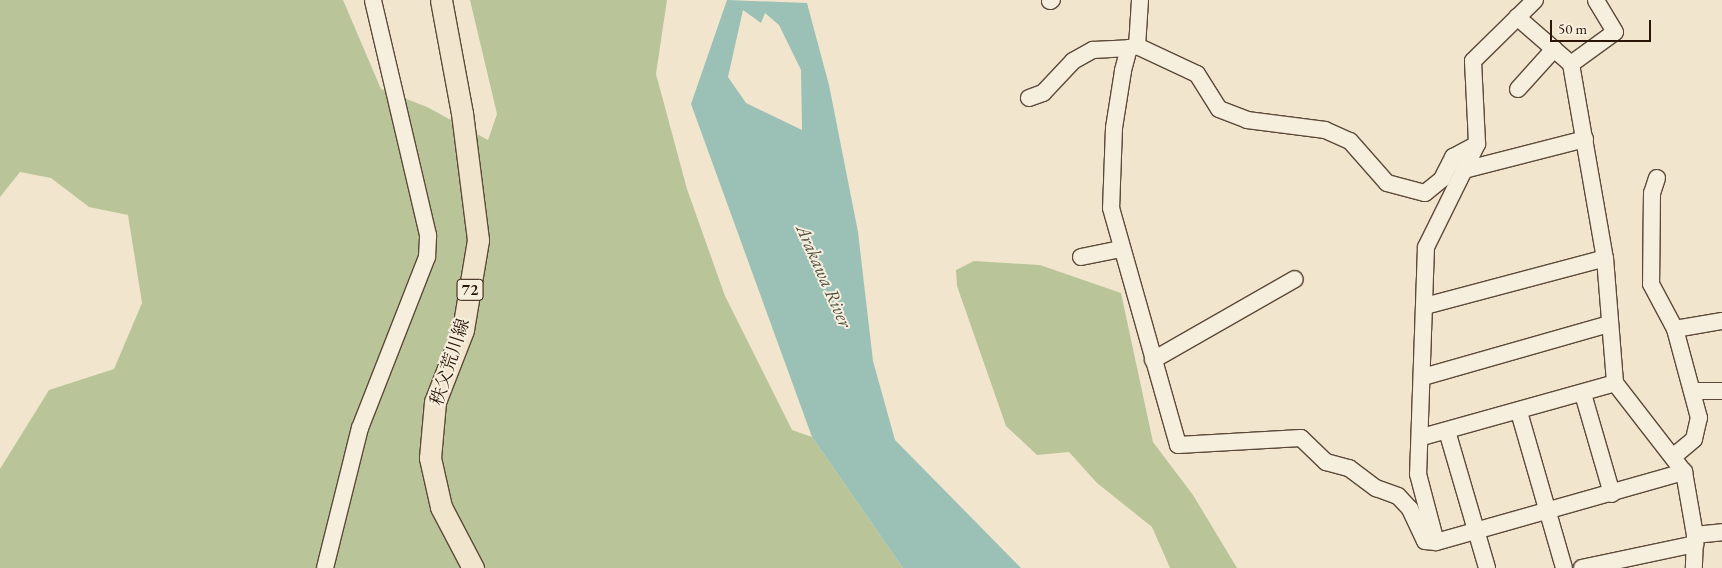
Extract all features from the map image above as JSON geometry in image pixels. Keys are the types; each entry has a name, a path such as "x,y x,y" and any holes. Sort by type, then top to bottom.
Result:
{"main road":[{"name":"秩父荒川線","path":"441,0 462,113 478,240 463,330 435,402 430,458 440,507 473,568"}],"street":[{"path":"325,568 360,428 427,257 428,235 373,0"},
{"path":"1140,0 1133,47 1114,128 1111,208 1121,249 1178,445 1301,438 1326,462 1349,468 1376,488 1398,496 1410,509 1424,541 1436,542 1612,494 1684,472"},
{"path":"1436,542 1418,474 1422,437 1426,247 1477,144 1473,61 1534,0"},
{"path":"1571,64 1615,32 1596,0"},
{"path":"1517,17 1571,64 1606,258 1609,324 1615,383 1674,456 1684,472 1695,540 1694,568"},
{"path":"1029,98 1043,93 1073,61 1093,50 1133,47 1198,74 1219,109 1247,120 1325,130 1350,141 1387,183 1425,193 1442,179 1453,157 1477,144"},
{"path":"1518,89 1554,49"},
{"path":"1464,170 1585,140"},
{"path":"1657,178 1652,193 1651,284 1675,329 1694,391 1699,418 1694,439 1674,456"},
{"path":"1081,257 1121,249"},
{"path":"1425,306 1606,258"},
{"path":"1153,360 1294,279"},
{"path":"1675,329 1722,321"},
{"path":"1423,377 1609,324"},
{"path":"1422,437 1448,432 1583,394 1615,383"},
{"path":"1694,391 1722,391"},
{"path":"1583,394 1612,494"},
{"path":"1519,412 1564,568"},
{"path":"1448,432 1478,530 1487,568"},
{"path":"1582,568 1722,532"}],"green space":[{"path":"0,0 343,0 381,89 427,107 488,140 497,114 470,0 667,0 656,74 687,189 725,296 792,430 812,437 903,568 0,568 0,469 49,390 114,369 142,303 128,215 89,207 51,178 20,172 0,197"},
{"path":"974,261 1040,265 1121,293 1153,442 1193,495 1237,568 1170,568 1152,527 1097,483 1069,452 1037,455 1006,426 957,286 956,270"}],"water":[{"name":"Arakawa River","path":"727,0 807,3 829,85 858,232 873,361 895,440 1021,568 903,568 812,437 691,104","holes":["743,10 761,23 765,13 779,25 801,70 802,130 746,103 728,77"]}]}
